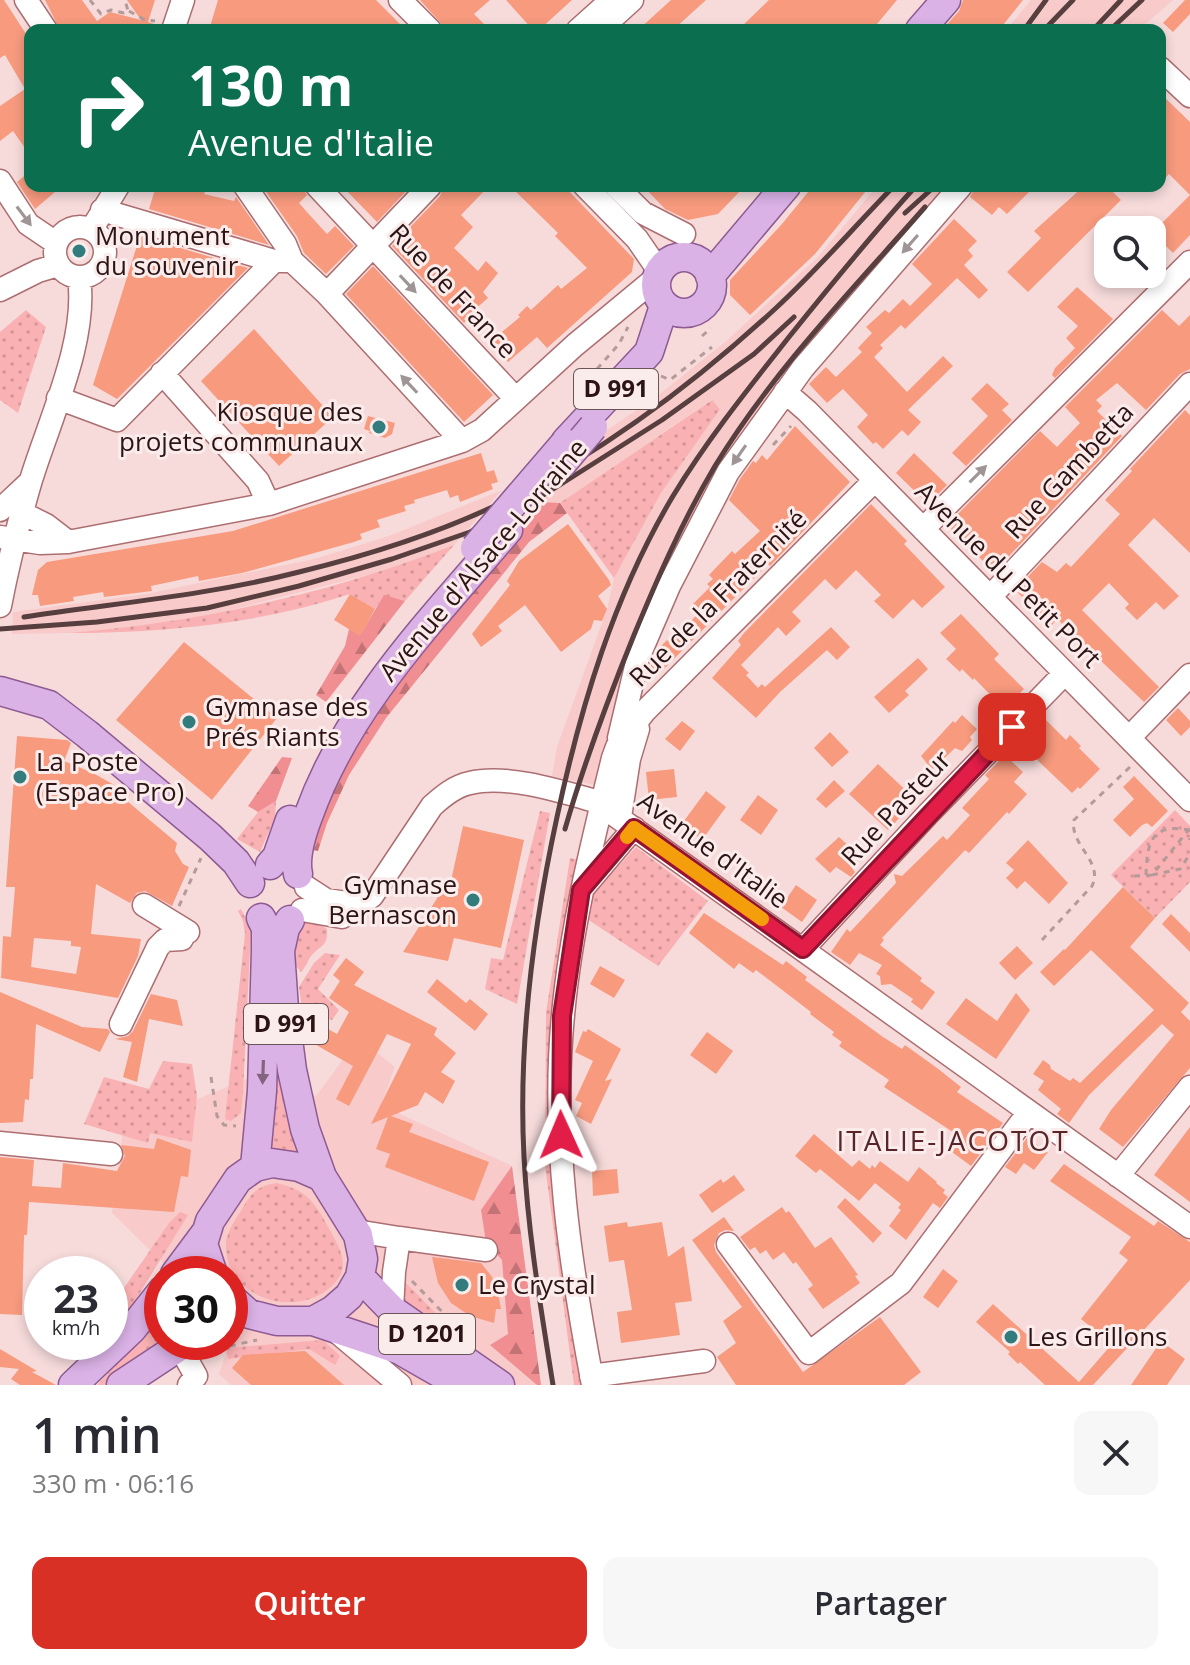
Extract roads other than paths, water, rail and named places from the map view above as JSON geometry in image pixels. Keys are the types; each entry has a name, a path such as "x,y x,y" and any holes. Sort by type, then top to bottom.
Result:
{"main road":[{"path":"907,24 928,0"},
{"path":"925,24 946,0"},
{"name":"D 991","path":"682,287 763,192"},
{"name":"D 991","path":"682,287 780,192"},
{"name":"Avenue d'Alsace-Lorraine","path":"356,1231 322,1177 305,1129 292,1070 284,1009 280,951 285,928 299,898 296,865 307,818 333,757 351,725 391,670 593,427 663,351 682,287"},
{"name":"Avenue d'Alsace-Lorraine","path":"262,872 277,857 311,762 327,728 475,548 565,443 649,352 682,287"},
{"path":"0,691 49,705 210,837 236,862 262,872 290,867 299,898 270,922 261,918 249,903 262,872"},
{"name":"D 991","path":"255,1167 263,1081 266,928 261,918"},
{"path":"194,1256 220,1204 238,1179 255,1167 272,1163 299,1167 322,1177"},
{"path":"248,1313 277,1321 321,1323 349,1296 360,1277 363,1259 356,1231"},
{"path":"190,1256 205,1238"},
{"path":"205,1238 209,1256"},
{"name":"D 1201","path":"360,1277 392,1310 500,1385"},
{"path":"73,1385 144,1314"},
{"name":"D 1201","path":"321,1323 400,1350 461,1385"},
{"path":"84,1385 144,1325"},
{"path":"121,1385 158,1360"}],"street":[{"path":"26,0 42,24"},
{"path":"175,24 183,0"},
{"path":"400,0 424,24"},
{"path":"585,24 611,0"},
{"path":"606,24 632,0"},
{"path":"1166,74 1190,96"},
{"path":"0,181 28,224 57,254 64,271 79,277 96,270 105,254 97,220 114,192"},
{"path":"58,398 117,420 162,373 283,261 285,244 249,192"},
{"name":"Rue de France","path":"323,192 516,399"},
{"path":"327,294 424,192"},
{"path":"592,192 635,227 682,287"},
{"path":"619,192 635,227 682,287"},
{"path":"704,1361 592,1380 567,1220 561,1122 562,1016 581,890 619,817 617,747 638,658 669,586 728,472 785,392 956,192"},
{"path":"0,290 38,271 57,254 65,232 97,220 283,261 327,294 464,440"},
{"path":"923,529 1190,262"},
{"path":"1,594 11,524 30,481 79,329 82,295 79,277"},
{"path":"11,524 40,543 68,542 298,496 464,440 482,430 620,308 682,287"},
{"path":"162,373 258,481 268,503"},
{"name":"Rue Gambetta","path":"990,597 1190,384"},
{"name":"Avenue du Petit Port","path":"785,392 1190,800"},
{"name":"Rue de la Fraternité","path":"619,817 633,742 644,712 875,480"},
{"name":"Rue Pasteur","path":"803,949 938,803 1065,673"},
{"path":"1136,745 1190,675"},
{"path":"617,747 644,712"},
{"name":"Avenue d'Italie","path":"299,898 342,917 364,902 377,889 432,806 467,783 519,784 595,801 1190,1227"},
{"path":"581,890 619,817"},
{"path":"121,1024 158,947 180,931 144,905"},
{"path":"1118,1176 1190,1087"},
{"path":"728,1244 809,1353 901,1283 1029,1112"},
{"path":"0,1143 111,1154"},
{"path":"356,1231 486,1250"},
{"path":"392,1310 399,1238"},
{"path":"321,1323 400,1385"},
{"path":"189,1360 196,1376 189,1385"}],"railway":[{"path":"1028,24 1046,0"},
{"path":"1050,24 1073,0"},
{"path":"1099,24 1121,0"},
{"path":"1116,24 1142,0"},
{"path":"24,617 197,593 299,572 404,542 505,501 613,438 681,389 791,294 888,192"},
{"path":"553,1385 536,1271 524,1157 525,1029 534,943 548,859 566,775 589,692 633,572 686,475 789,337 911,192"},
{"path":"905,213 928,192"},
{"path":"565,829 597,731 634,635 692,507 715,466 788,364 925,207"},
{"path":"0,629 97,622 207,608 299,586 470,532 547,493 662,420 754,354 794,317"}],"place":[{"name":"Monument du souvenir","path":"79,251"},
{"name":"Kiosque des projets communaux","path":"379,427"},
{"name":"Gymnase des Prés Riants","path":"189,722"},
{"name":"La Poste (Espace Pro)","path":"20,777"},
{"name":"Gymnase Bernascon","path":"473,900"},
{"name":"Le Crystal","path":"462,1285"},
{"name":"Les Grillons","path":"1011,1337"}],"district":[{"name":"ITALIE-JACOTOT","path":"953,1141"}]}
